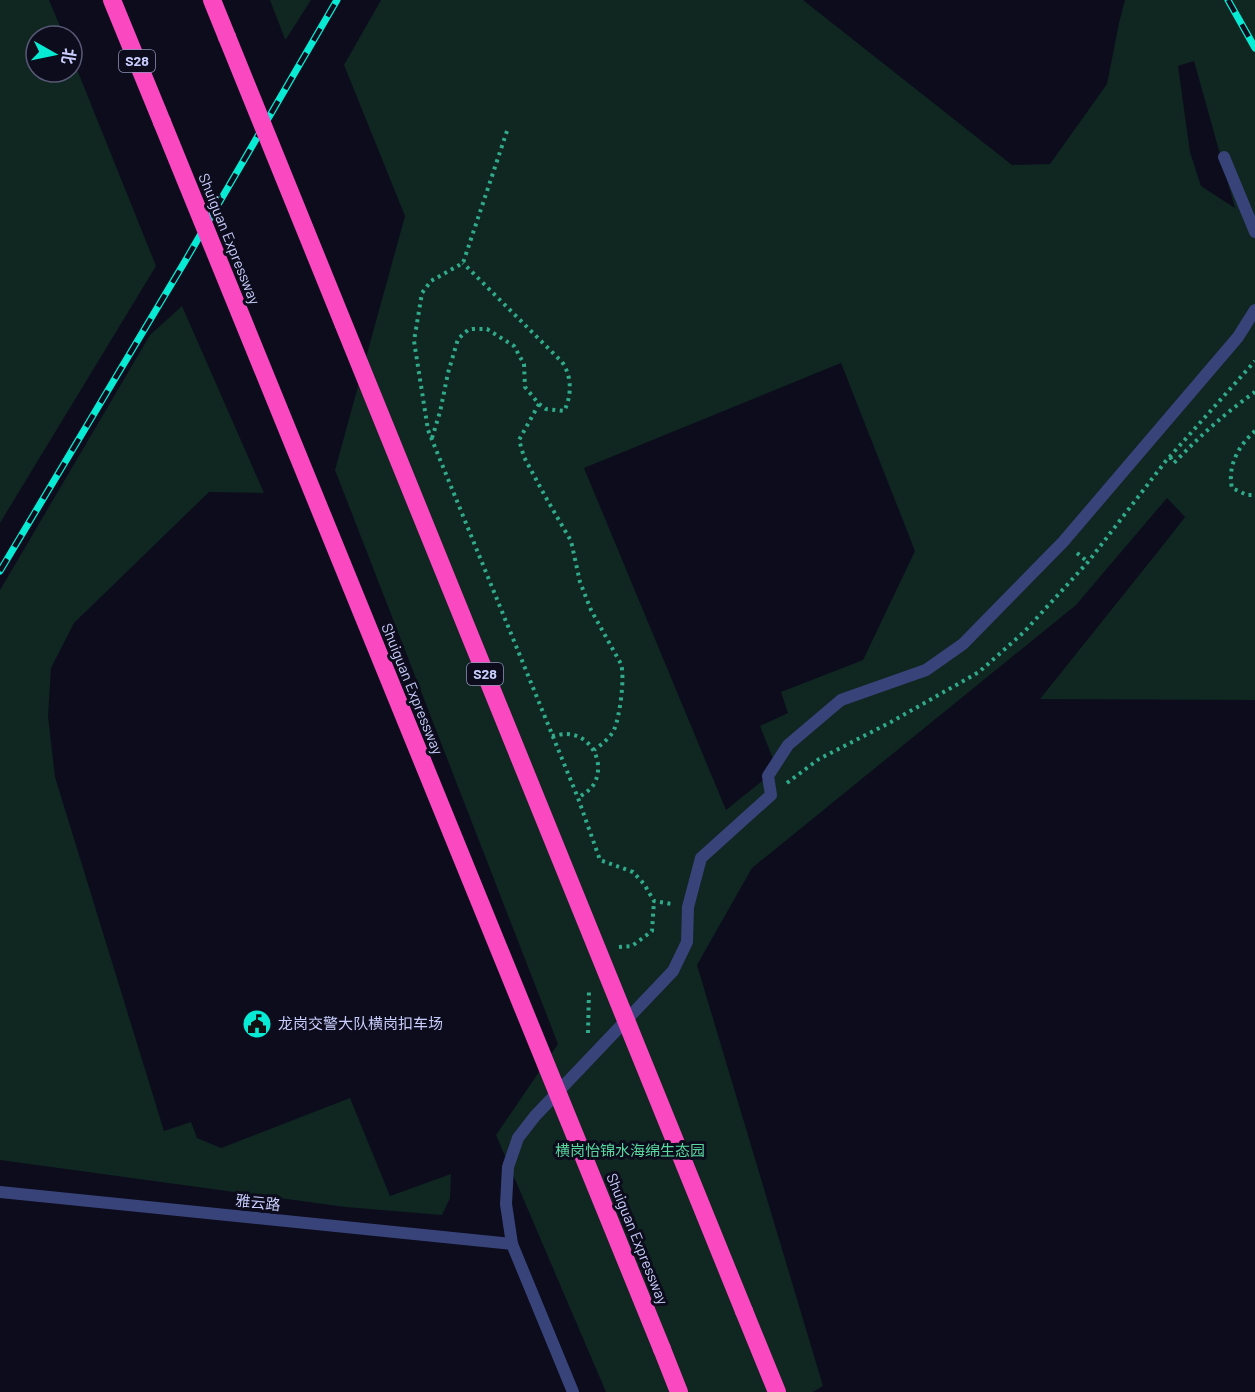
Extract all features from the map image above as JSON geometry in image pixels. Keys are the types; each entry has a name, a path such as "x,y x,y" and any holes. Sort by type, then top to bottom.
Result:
{"highway":[{"name":"Shuiguan Expressway","path":"112,0 679,1392"},
{"name":"S28","path":"212,0 777,1392"}],"street":[{"path":"1224,157 1255,232"},
{"path":"573,1392 512,1244 506,1204 508,1167 518,1138 535,1116 673,971 687,942 688,907 701,858 771,795 768,776 788,745 841,700 926,670 963,644 1063,542 1238,337 1255,310"},
{"name":"雅云路","path":"0,1191 512,1244"}],"path":[{"path":"507,131 463,264 431,281 422,293 414,341 428,430 578,798 600,860 633,872 644,884 654,901 688,907"},
{"path":"432,438 454,350 458,339 468,330 487,329 514,346 524,364 525,387 539,404 550,410 564,411 566,409 570,382 567,368 463,264"},
{"path":"1170,457 1174,463 1199,437 1255,392"},
{"path":"539,404 519,440 524,457 571,541 580,582 591,610 623,671 614,731 594,750"},
{"path":"1255,431 1240,448 1230,471 1233,488 1247,495 1255,495"},
{"path":"552,736 577,735 594,750 598,760 595,783 588,792 578,798"}],"green space":[{"path":"0,0 49,0 59,24 24,24 24,84 83,84 156,266 0,523"},
{"path":"270,0 311,0 286,39 285,39"},
{"name":"横岗怡锦水海绵生态园","path":"381,0 803,0 1012,165 1050,164 1107,84 1125,0 1255,0 1255,700 1040,699 1185,517 1167,498 1076,605 752,868 697,965 823,1386 813,1392 606,1392 496,1135 558,1044 335,470 405,216 344,65","holes":["1194,61 1235,208 1201,186 1190,152 1178,66","841,363 915,551 863,660 781,692 788,713 760,726 777,769 726,810 584,468"]},
{"path":"182,306 264,493 209,492 74,623 51,668 48,716 55,777 164,1131 191,1122 197,1138 221,1148 350,1098 390,1196 451,1174 450,1198 442,1215 345,1207 0,1160 0,590 150,335"}],"railway":[{"path":"0,571 184,263 337,0"},
{"path":"1228,0 1255,48"}],"place":[{"name":"龙岗交警大队横岗扣车场","path":"257,1024"}]}
